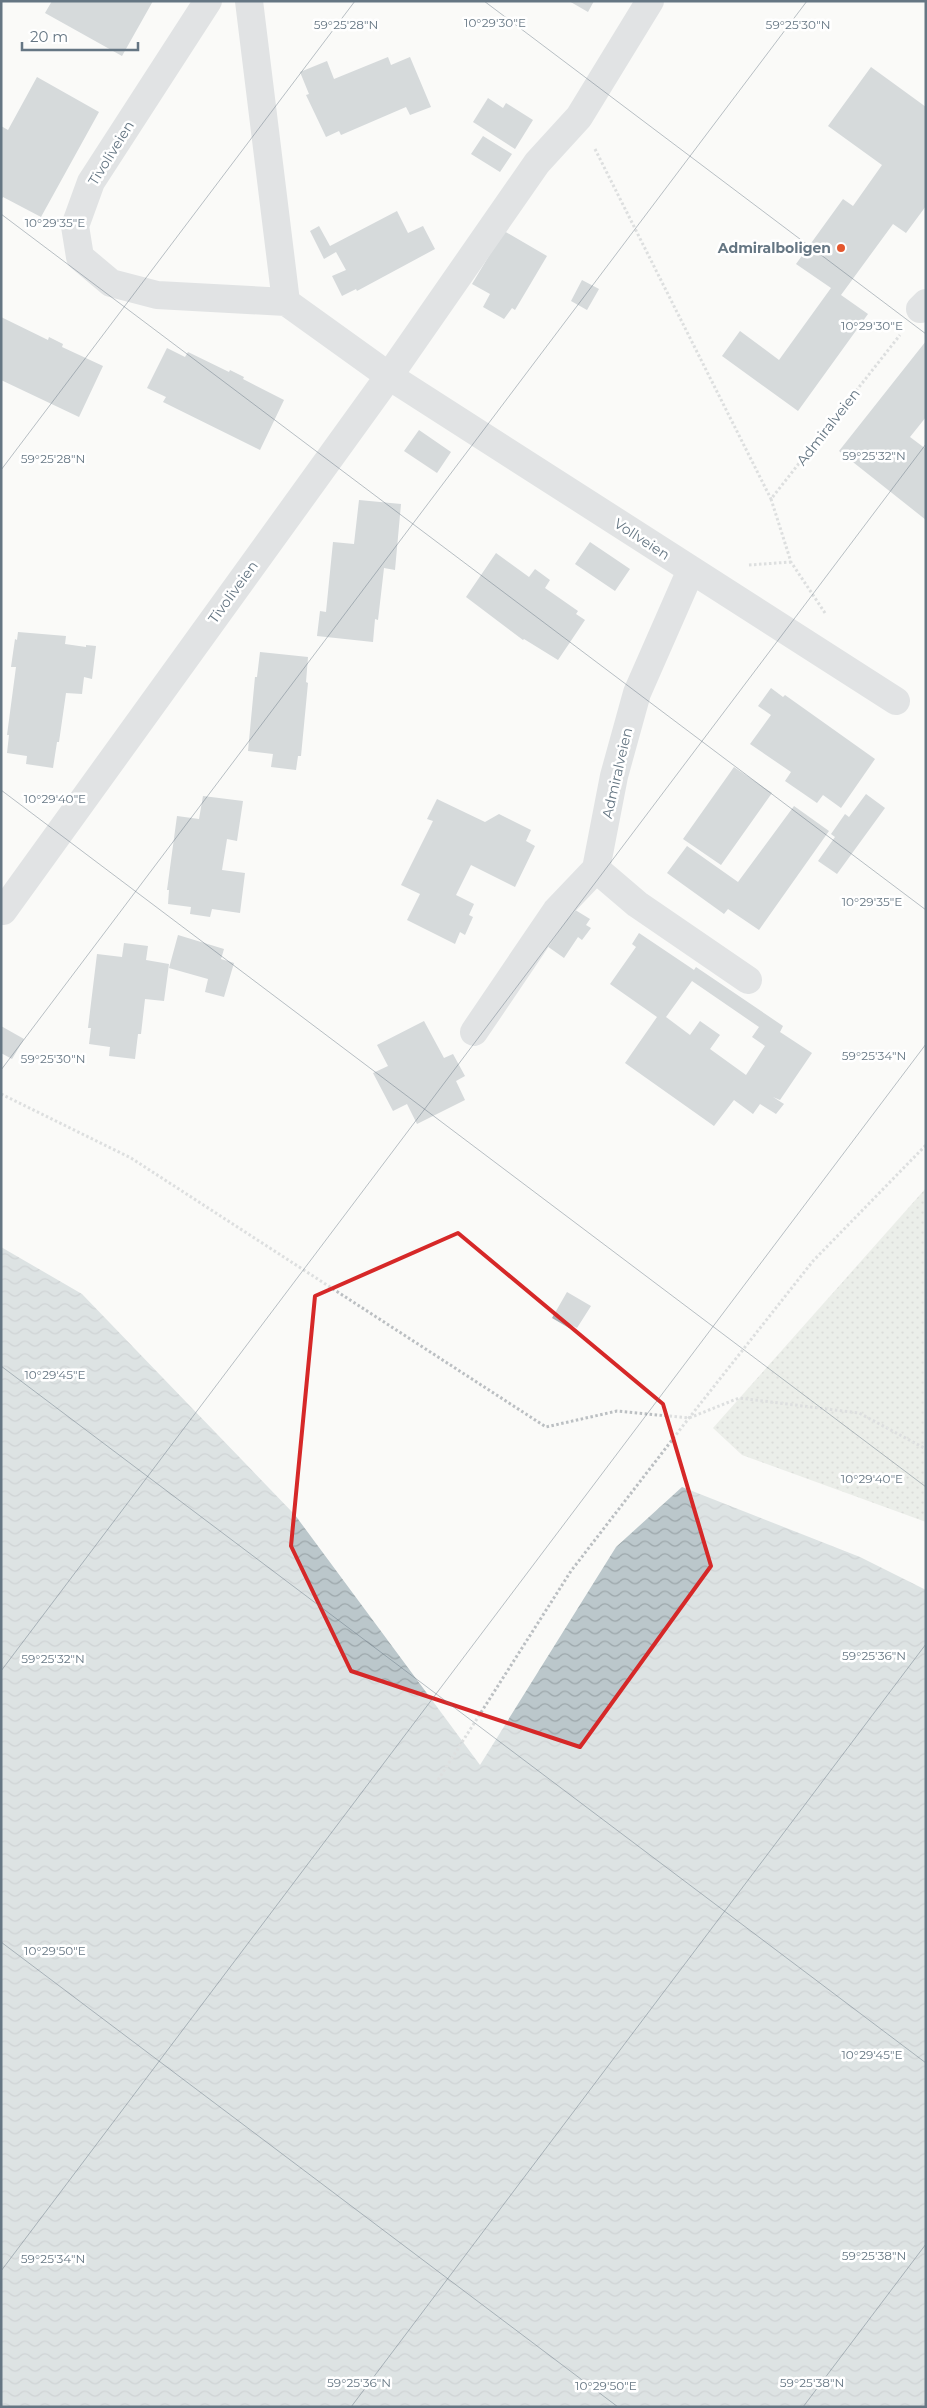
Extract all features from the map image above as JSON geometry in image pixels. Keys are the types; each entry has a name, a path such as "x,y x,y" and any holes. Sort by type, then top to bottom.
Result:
{"street":[{"name":"Tivoliveien","path":"208,1 91,182 75,226 80,257 111,283 157,295 286,302"},
{"path":"249,1 286,302 389,376"},
{"name":"Tivoliveien","path":"3,911 389,376 537,163 579,117 650,1"},
{"name":"Vollveien","path":"389,376 896,701"},
{"name":"Admiralveien","path":"596,868 614,776 637,693 691,570"},
{"path":"474,1032 556,911 596,868 637,904 748,980"}],"path":[{"path":"579,117 771,499 791,562"},
{"name":"Admiralveien","path":"771,499 923,306"},
{"path":"1,1094 131,1158 546,1427 617,1411 689,1418 739,1398 859,1413 926,1449"},
{"path":"438,1780 464,1743 571,1571 813,1261 926,1145"}],"highlighted area":[{"path":"458,1233 663,1404 711,1566 580,1747 351,1671 291,1546 315,1296"}],"shaded area":[{"path":"926,1188 926,1522 742,1455 713,1428"}],"water":[{"path":"1,1247 82,1294 295,1515 480,1765 616,1547 682,1487 860,1557 926,1590 926,2407 1,2407"}],"building":[{"path":"52,1 153,1 122,56 45,13"},
{"path":"569,1 594,1 588,12"},
{"path":"388,57 391,65 410,57 431,107 410,115 406,107 341,135 339,131 326,137 306,95 309,94 300,72 327,61 334,79"},
{"name":"Admiralboligen","path":"871,67 926,107 926,206 906,233 893,224 841,295 868,314 798,411 722,356 740,331 779,360 831,288 796,264 843,199 853,206 882,165 828,126"},
{"path":"37,77 99,112 41,217 3,197 1,200 1,126 8,130"},
{"path":"488,98 503,108 506,103 533,120 515,149 473,122"},
{"path":"483,136 512,154 500,172 471,154"},
{"path":"397,211 408,233 423,226 435,249 357,291 356,289 342,296 332,276 346,270 336,252 324,259 310,231 319,226 330,246"},
{"path":"504,231 547,256 515,310 512,308 504,319 483,307 490,294 472,284"},
{"path":"582,280 599,289 587,310 571,301"},
{"path":"1,317 48,340 49,337 63,344 62,347 103,366 79,417 1,380"},
{"path":"926,341 926,417 910,437 926,449 926,520 839,451"},
{"path":"167,348 185,357 188,352 229,372 230,370 244,377 243,379 284,400 260,450 163,402 166,397 147,388"},
{"path":"419,430 451,452 437,473 404,451"},
{"path":"359,500 401,504 395,570 384,568 378,620 375,619 373,642 317,636 320,611 326,612 333,542 354,544"},
{"path":"590,542 630,569 615,591 575,564"},
{"path":"496,553 529,577 535,569 550,580 545,588 578,611 576,614 585,620 558,660 523,640 466,597"},
{"path":"18,632 66,636 65,644 86,647 86,645 96,646 92,679 84,677 82,694 66,693 53,768 26,764 27,756 7,753 9,735 7,735 16,667 11,667 15,639 17,640"},
{"path":"260,652 308,657 306,682 308,683 301,756 298,756 296,770 271,767 273,754 248,751 255,677 257,677"},
{"path":"771,688 783,697 785,695 875,759 841,808 823,795 817,803 785,781 791,772 750,744 771,715 758,706"},
{"path":"734,767 772,793 721,865 683,839"},
{"path":"866,794 885,808 837,874 818,861 835,837 831,834 845,814 849,817"},
{"path":"203,796 243,801 237,841 227,839 222,870 245,873 240,913 212,909 210,917 190,914 191,907 168,904 169,890 167,890 177,816 199,819"},
{"path":"437,799 485,822 499,814 531,830 526,841 535,846 515,887 471,865 456,895 474,904 469,915 473,917 465,935 460,932 455,944 407,920 420,894 401,885 433,821 427,819"},
{"path":"794,806 829,831 759,930 728,909 724,914 667,873 687,846 738,882"},
{"path":"572,908 590,919 586,925 591,928 582,940 578,937 564,958 547,946"},
{"path":"639,933 694,970 696,967 783,1026 780,1032 812,1053 780,1100 773,1097 784,1104 776,1114 760,1104 753,1114 734,1100 714,1126 625,1063 657,1017 610,984 636,947 632,944","holes":["692,981 759,1027 752,1037 765,1046 746,1075 710,1049 720,1035 700,1021 690,1035 666,1017"]},
{"path":"178,935 224,949 221,959 234,963 224,997 205,992 208,979 169,968"},
{"path":"124,943 148,946 146,960 169,964 164,1001 145,999 141,1034 138,1034 135,1059 109,1056 110,1047 89,1044 91,1028 88,1028 97,954 122,957"},
{"path":"424,1021 444,1058 453,1054 465,1076 456,1081 465,1100 417,1124 407,1104 393,1111 373,1073 388,1066 377,1045"},
{"path":"1,1026 24,1039 12,1059 1,1053"},
{"path":"567,1292 591,1306 577,1328 571,1325 569,1328 552,1318"}],"place":[{"name":"Admiralboligen","path":"841,248"}]}
